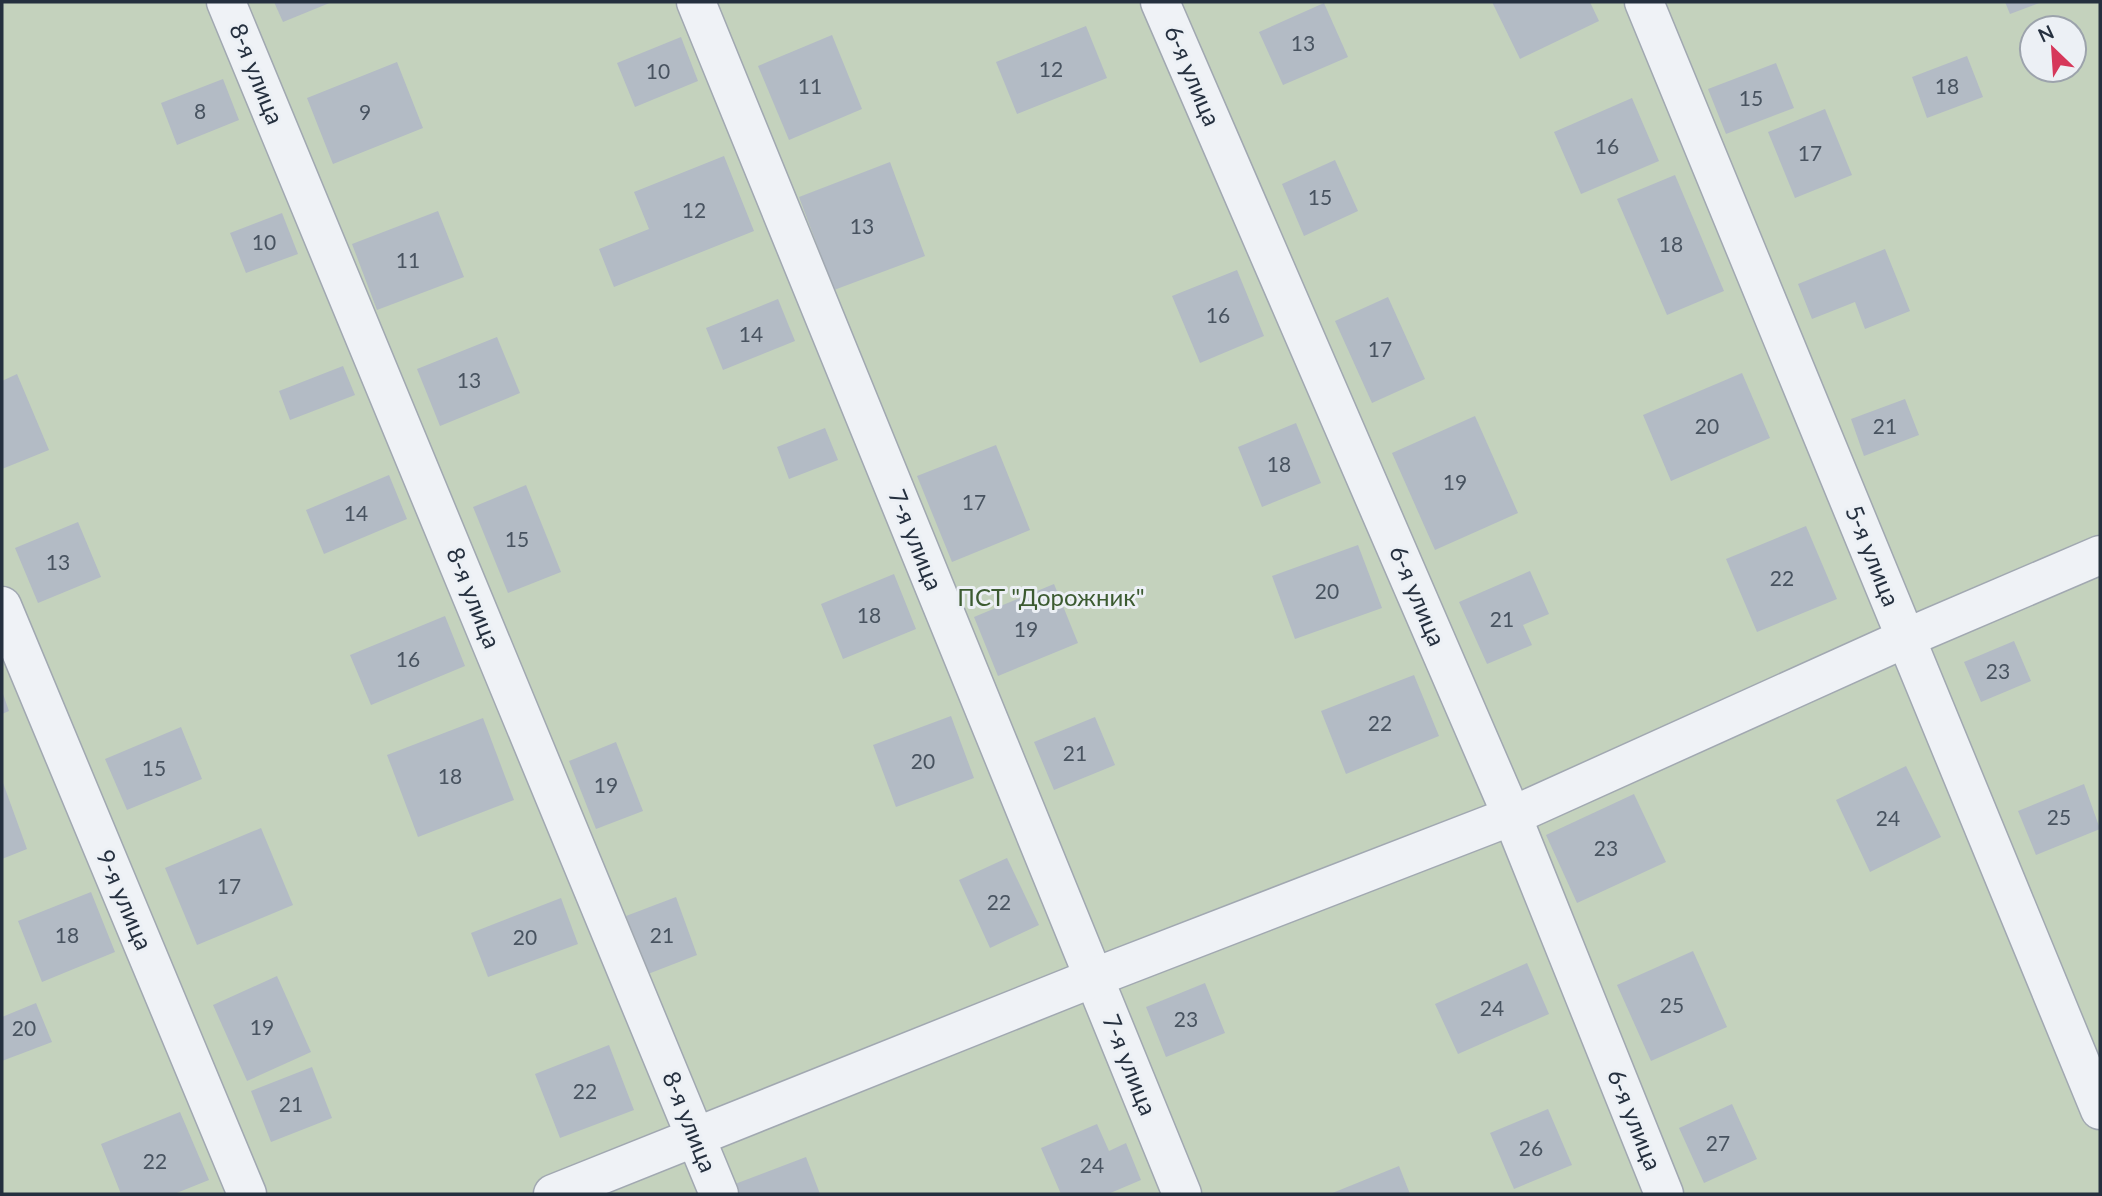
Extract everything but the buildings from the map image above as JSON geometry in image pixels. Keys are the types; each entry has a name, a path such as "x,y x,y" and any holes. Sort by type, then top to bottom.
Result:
{"street":[{"name":"8-я улица","path":"226,2 719,1194"},
{"name":"7-я улица","path":"696,2 1182,1194"},
{"name":"6-я улица","path":"1160,2 1512,816 1664,1194"},
{"name":"5-я улица","path":"1644,2 2100,1110"},
{"path":"554,1194 1093,978 1512,816 1906,638 2100,555"},
{"name":"9-я улица","path":"2,606 247,1194"}],"green space":[{"name":"ПСТ \"Дорожник\"","path":"2,2 2100,2 2100,1194 2,1194"}]}
